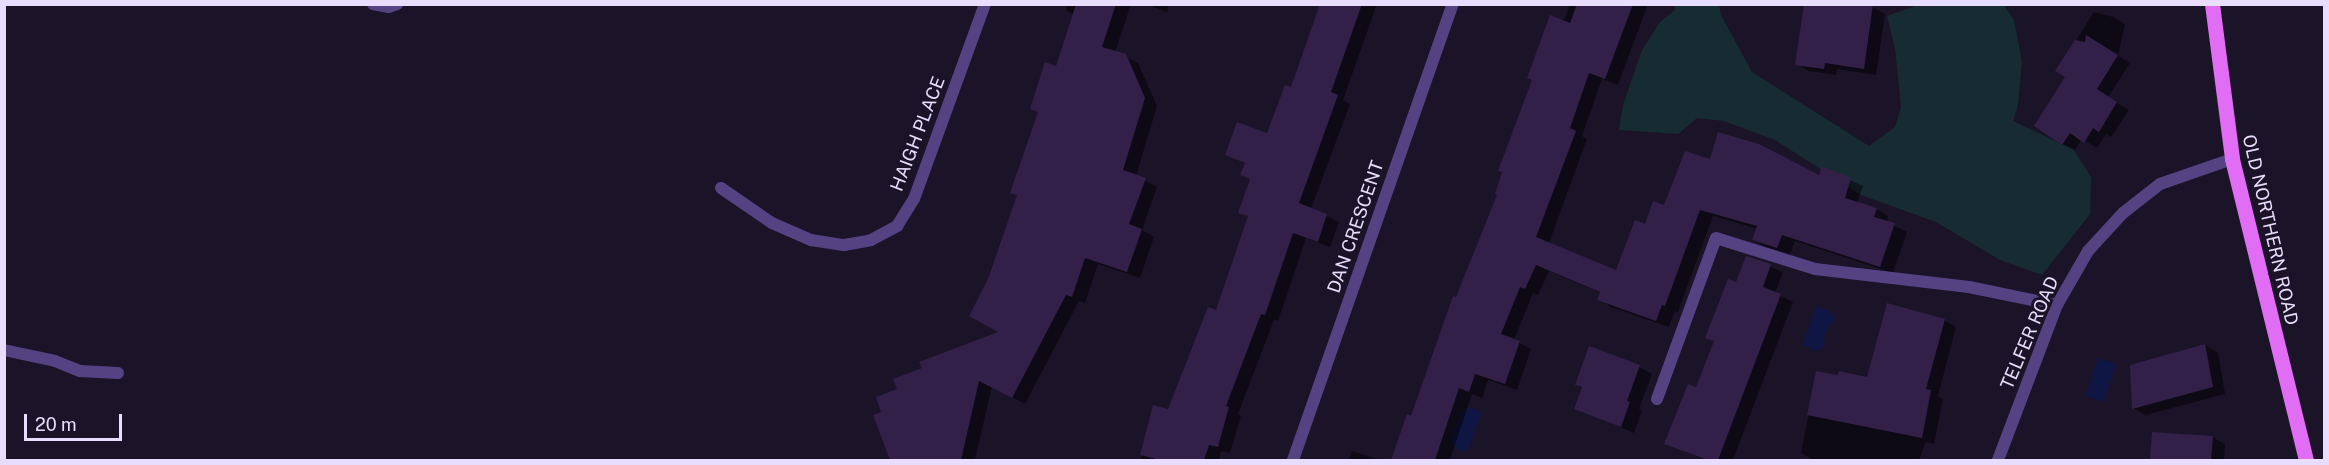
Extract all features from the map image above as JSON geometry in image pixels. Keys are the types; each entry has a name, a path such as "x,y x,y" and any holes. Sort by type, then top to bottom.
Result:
{"main road":[{"name":"OLD NORTHERN ROAD","path":"2212,4 2232,159 2306,460"}],"street":[{"path":"374,4 389,7 397,4"},
{"name":"HAIGH PLACE","path":"721,188 772,223 811,240 844,245 871,240 897,226 914,199 985,4"},
{"name":"DAN CRESCENT","path":"1293,460 1453,4"},
{"name":"TELFER ROAD","path":"1998,460 2057,305 2088,251 2123,213 2160,184 2232,159"},
{"path":"1657,399 1716,238 1815,269 1970,287 2057,305"},
{"path":"4,350 56,361 80,371 118,373"}],"green space":[{"path":"1675,5 1719,5 1721,15 1752,72 1869,146 1895,127 1901,107 1895,48 1887,16 1918,5 2004,5 2014,20 2022,62 2018,105 2013,121 2074,150 2091,177 2090,214 2042,275 2000,260 1936,222 1861,195 1775,140 1724,121 1697,118 1678,134 1619,130 1623,105 1642,50 1660,22 1675,10"}],"shaded area":[{"path":"1816,306 1831,312 1835,320 1825,333 1823,346 1817,351 1802,345"},
{"path":"2098,358 2116,364 2104,402 2086,396"},
{"path":"1466,408 1476,409 1481,414 1469,449 1459,451 1450,441 1462,412"}],"building":[{"path":"1076,4 1116,4 1102,47 1126,54 1145,98 1123,170 1146,178 1129,224 1142,229 1127,272 1085,258 1072,297 1066,295 1012,398 979,381 961,460 890,460 873,415 881,412 876,397 897,389 893,379 922,368 919,362 998,332 969,316 988,279 1017,195 1010,193 1038,112 1030,109 1045,62 1056,66"},
{"path":"1320,4 1362,4 1331,92 1338,95 1299,203 1327,214 1318,242 1293,233 1265,315 1261,314 1226,406 1229,407 1218,447 1209,445 1204,460 1160,460 1140,455 1153,405 1168,409 1208,307 1216,310 1248,216 1238,213 1250,179 1240,175 1245,163 1225,155 1237,122 1267,133 1285,85 1291,87"},
{"path":"1577,4 1633,4 1605,79 1589,73 1570,128 1576,131 1536,237 1616,270 1635,220 1645,224 1653,201 1664,205 1685,151 1710,159 1718,132 1759,144 1819,175 1822,166 1851,178 1845,198 1877,208 1874,217 1895,223 1880,267 1782,235 1777,248 1752,240 1757,226 1700,210 1665,306 1662,305 1656,321 1597,300 1600,292 1536,265 1525,289 1520,287 1501,334 1520,341 1505,384 1475,374 1469,392 1459,388 1435,460 1391,460 1407,414 1411,416 1453,296 1456,297 1497,195 1495,194 1502,172 1498,171 1532,80 1527,78 1550,15 1570,23"},
{"path":"1804,4 1873,4 1864,69 1825,63 1824,69 1795,65"},
{"path":"2086,35 2118,55 2097,89 2117,102 2099,132 2093,128 2084,143 2070,133 2062,145 2034,126 2065,77 2055,71 2075,40 2085,42"},
{"path":"1746,256 1771,264 1763,287 1781,294 1718,460 1708,460 1664,444 1688,384 1696,387 1714,341 1705,338 1728,279 1736,282"},
{"path":"1887,303 1945,319 1926,389 1931,390 1922,438 1807,415 1816,371 1838,375 1839,371 1867,377"},
{"path":"2205,344 2213,387 2132,409 2130,365"},
{"path":"1589,346 1640,365 1627,401 1630,402 1621,427 1574,409 1582,387 1575,385"},
{"path":"2152,432 2213,436 2211,460 2150,460"}]}
